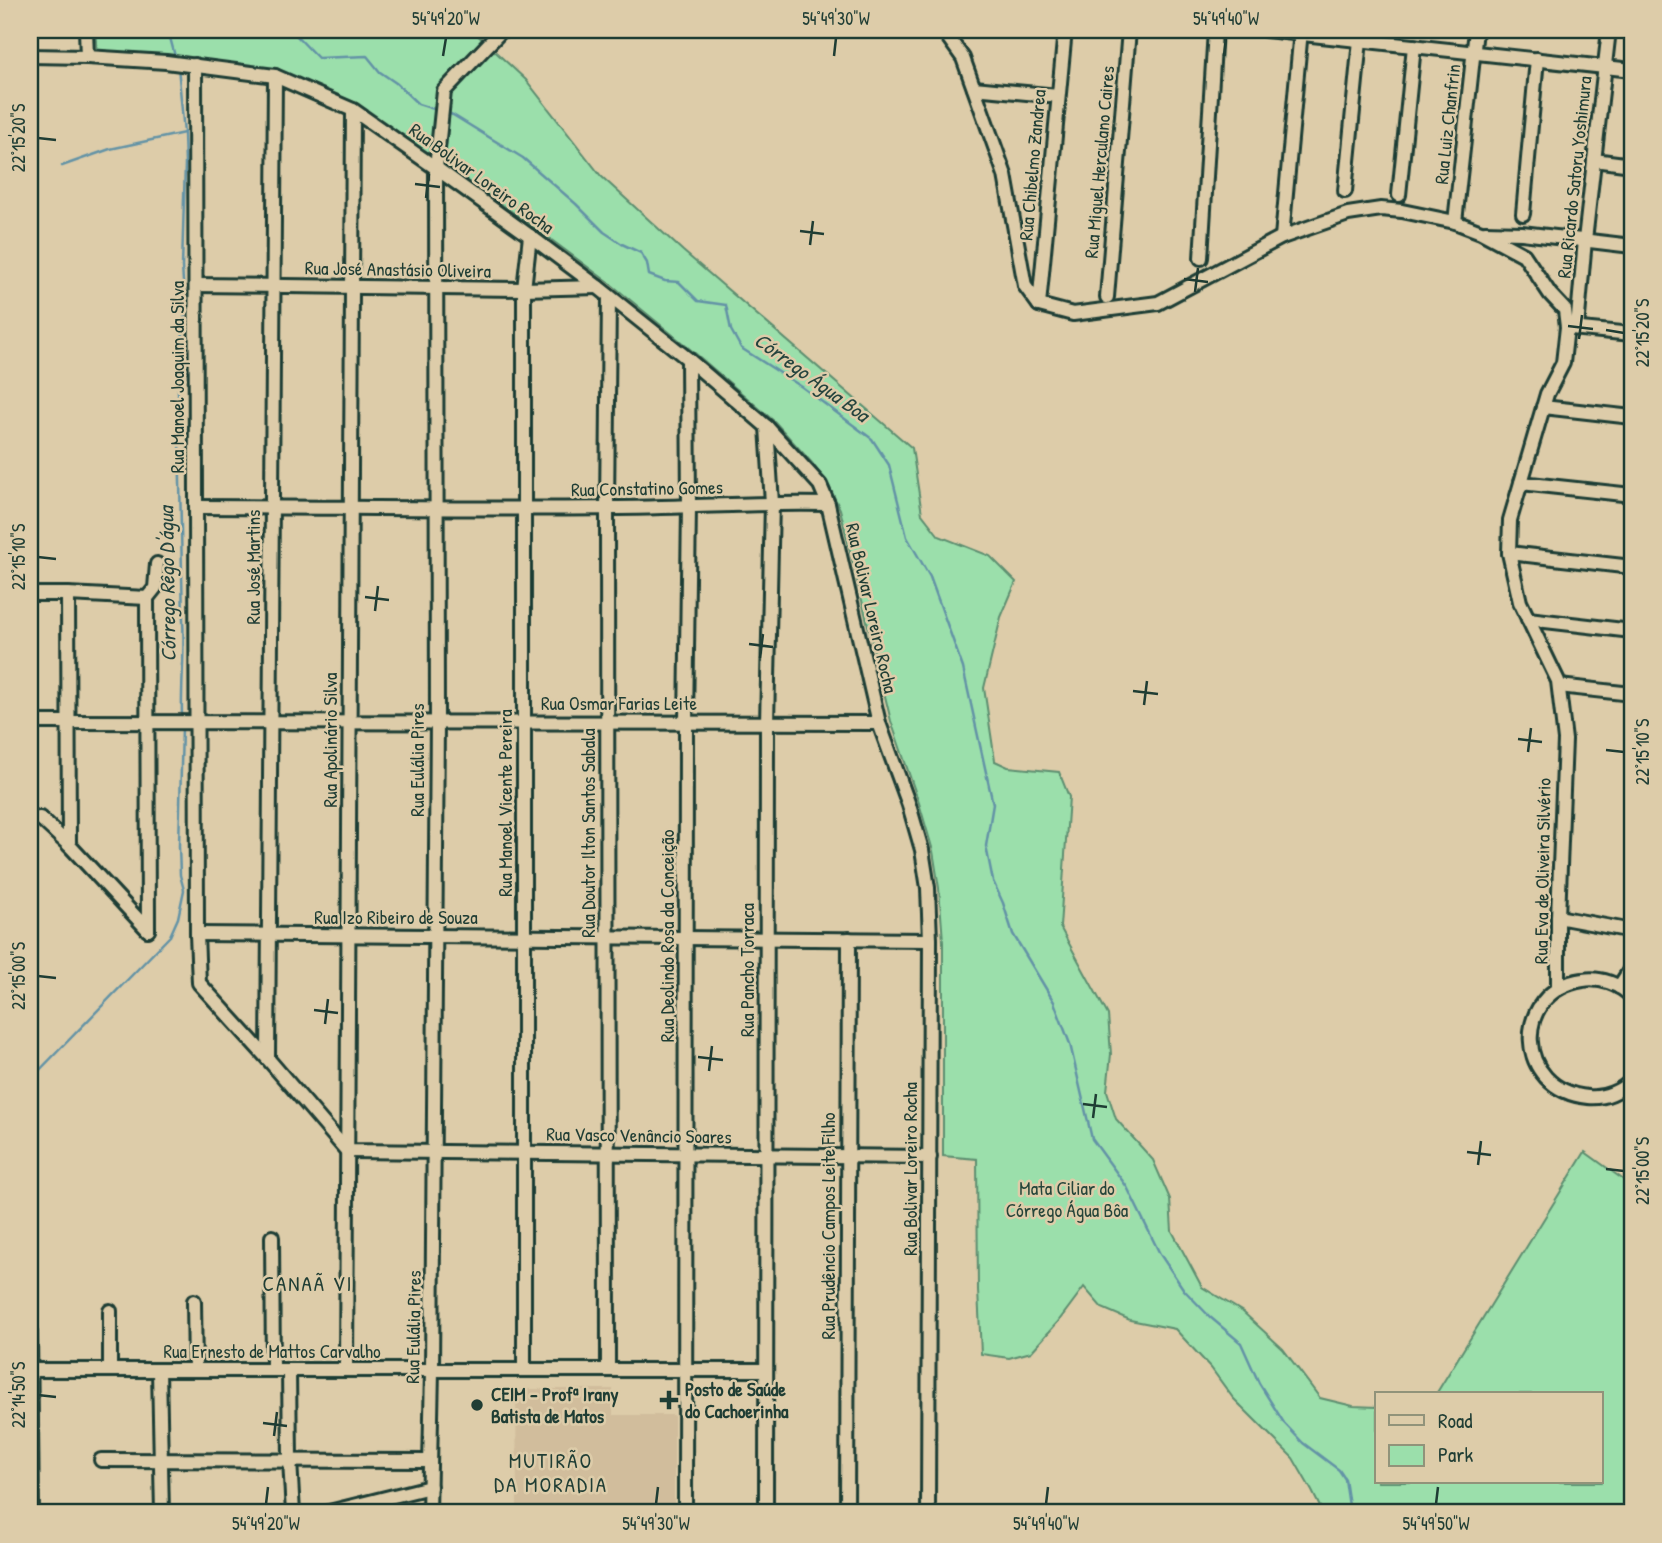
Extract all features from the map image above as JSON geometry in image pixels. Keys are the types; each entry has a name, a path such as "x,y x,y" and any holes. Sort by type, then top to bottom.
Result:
{"street":[{"path":"86,30 87,57"},
{"name":"Rua Eulália Pires","path":"429,1513 436,722 436,168 444,91 502,30"},
{"path":"943,30 963,58 1005,175 1025,286 1039,305 1073,314 1158,303 1282,237 1348,214 1381,209 1455,222 1481,232 1524,255 1550,294 1566,310 1572,328 1632,334"},
{"name":"Rua Chibelmo Zandrea","path":"1039,305 1065,30"},
{"name":"Rua Miguel Herculano Caires","path":"1107,297 1129,30"},
{"path":"1201,258 1215,30"},
{"path":"1266,30 1632,70"},
{"name":"Rua Luiz Chanfrin","path":"1455,222 1476,30"},
{"name":"Rua Ricardo Satoru Yoshimura","path":"1572,328 1609,30"},
{"path":"1282,237 1301,32"},
{"path":"1345,191 1360,40"},
{"path":"1399,195 1414,46"},
{"name":"Rua Bolivar Loreiro Rocha","path":"30,56 167,62 275,76 353,110 530,236 688,359 767,427 820,485 828,504 879,723 909,805 922,850 928,888 928,1513"},
{"path":"1523,214 1537,59"},
{"name":"Rua Manoel Joaquim da Silva","path":"188,64 196,285 194,722 199,983 268,1059"},
{"name":"Rua José Martins","path":"268,1059 275,76"},
{"path":"974,88 1058,96"},
{"name":"Rua Apolinário Silva","path":"346,1370 353,110"},
{"path":"1594,160 1632,165"},
{"path":"1481,232 1522,233 1632,246"},
{"name":"Rua Manoel Vicente Pereira","path":"524,1370 524,289 530,236"},
{"name":"Rua José Anastásio Oliveira","path":"196,285 524,289 598,287"},
{"name":"Rua Doutor Ilton Santos Sabala","path":"608,1370 609,296"},
{"name":"Rua Eva de Oliveira Silvério","path":"1558,988 1564,740 1559,686 1520,602 1509,553 1510,520 1547,394 1563,363 1572,328"},
{"name":"Rua Deolindo Rosa da Conceição","path":"685,1513 688,359"},
{"path":"1543,407 1632,417"},
{"name":"Rua Pancho Torraca","path":"766,1513 767,723 772,503 767,427"},
{"path":"1521,483 1632,495"},
{"name":"Rua Constatino Gomes","path":"435,508 607,509 772,503 828,504"},
{"path":"197,507 435,508"},
{"path":"1509,553 1632,567"},
{"path":"30,819 40,818 69,845 148,930 147,598 155,588 157,564"},
{"path":"30,594 147,598"},
{"path":"68,594 69,845"},
{"path":"1528,619 1632,631"},
{"path":"1559,686 1632,694"},
{"path":"30,722 147,722"},
{"name":"Rua Osmar Farias Leite","path":"147,722 879,723"},
{"path":"1558,917 1632,931"},
{"name":"Rua Izo Ribeiro de Souza","path":"197,934 930,940"},
{"name":"Rua Prudêncio Campos Leite Filho","path":"847,1513 849,939"},
{"path":"1619,987 1632,967"},
{"path":"1632,997 1612,983 1592,979 1572,982 1558,988 1541,1004 1533,1021 1530,1040 1534,1059 1543,1076 1558,1088 1575,1096 1594,1098 1613,1094 1632,1080"},
{"path":"268,1059 347,1151"},
{"name":"Rua Vasco Venâncio Soares","path":"347,1151 930,1157"},
{"path":"272,1237 273,1370"},
{"path":"194,1301 195,1370"},
{"path":"110,1311 110,1370"},
{"path":"30,1331 32,1513"},
{"name":"Rua Ernesto de Mattos Carvalho","path":"30,1370 766,1370"},
{"path":"159,1370 162,1513"},
{"path":"289,1370 293,1513"},
{"path":"101,1460 430,1461"},
{"path":"325,1513 430,1487"}],"shaded area":[{"path":"516,1389 613,1389 613,1415 674,1415 674,1509 517,1509"}],"green space":[{"name":"Mata Ciliar do Córrego Água Bôa","path":"95,30 472,30 526,80 601,176 683,251 912,448 922,514 939,536 990,556 1016,582 1001,617 984,688 995,761 1008,767 1059,772 1069,797 1060,927 1108,1015 1111,1054 1107,1091 1116,1119 1153,1160 1170,1199 1172,1231 1202,1287 1243,1312 1283,1349 1320,1398 1353,1406 1375,1407 1375,1484 1602,1484 1602,1392 1437,1392 1585,1152 1632,1186 1632,1513 1323,1513 1293,1458 1233,1398 1211,1368 1175,1329 1130,1320 1102,1308 1084,1287 1031,1352 1009,1358 981,1354 977,1159 943,1156 943,941 933,851 891,721 840,509 829,486 775,422 612,285 530,224 354,104 274,71 97,52"}],"waterway":[{"name":"Córrego Rêgo D'água","path":"168,30 176,60"},
{"name":"Córrego Água Boa","path":"291,30 318,58 367,56 380,72 418,104 437,110"},
{"name":"Córrego Rêgo D'água","path":"178,66 185,164 182,267 185,310 178,389 182,717"},
{"name":"Córrego Água Boa","path":"447,113 523,158 604,232 641,253 647,263 649,275 665,281 679,282 698,301 726,305 731,330 741,348 802,387 872,439 889,465 907,537 930,577 963,668 993,804 986,846 993,881 1013,934 1054,1002 1070,1044 1092,1139 1127,1187 1160,1254 1184,1290 1241,1343 1259,1383 1284,1423 1303,1443 1339,1470 1345,1479 1351,1513"},
{"path":"62,166 110,149 184,133"},
{"name":"Córrego Rêgo D'água","path":"30,1080 170,936 178,918 184,890 180,875 179,846 182,727"}],"place":[{"name":"Posto de Saúde do Cachoerinha","path":"669,1400"},
{"name":"CEIM - Profª Irany Batista de Matos","path":"477,1405"}],"district":[{"name":"CANAÃ VI","path":"308,1283"},
{"name":"MUTIRÃO DA MORADIA","path":"551,1472"}]}
